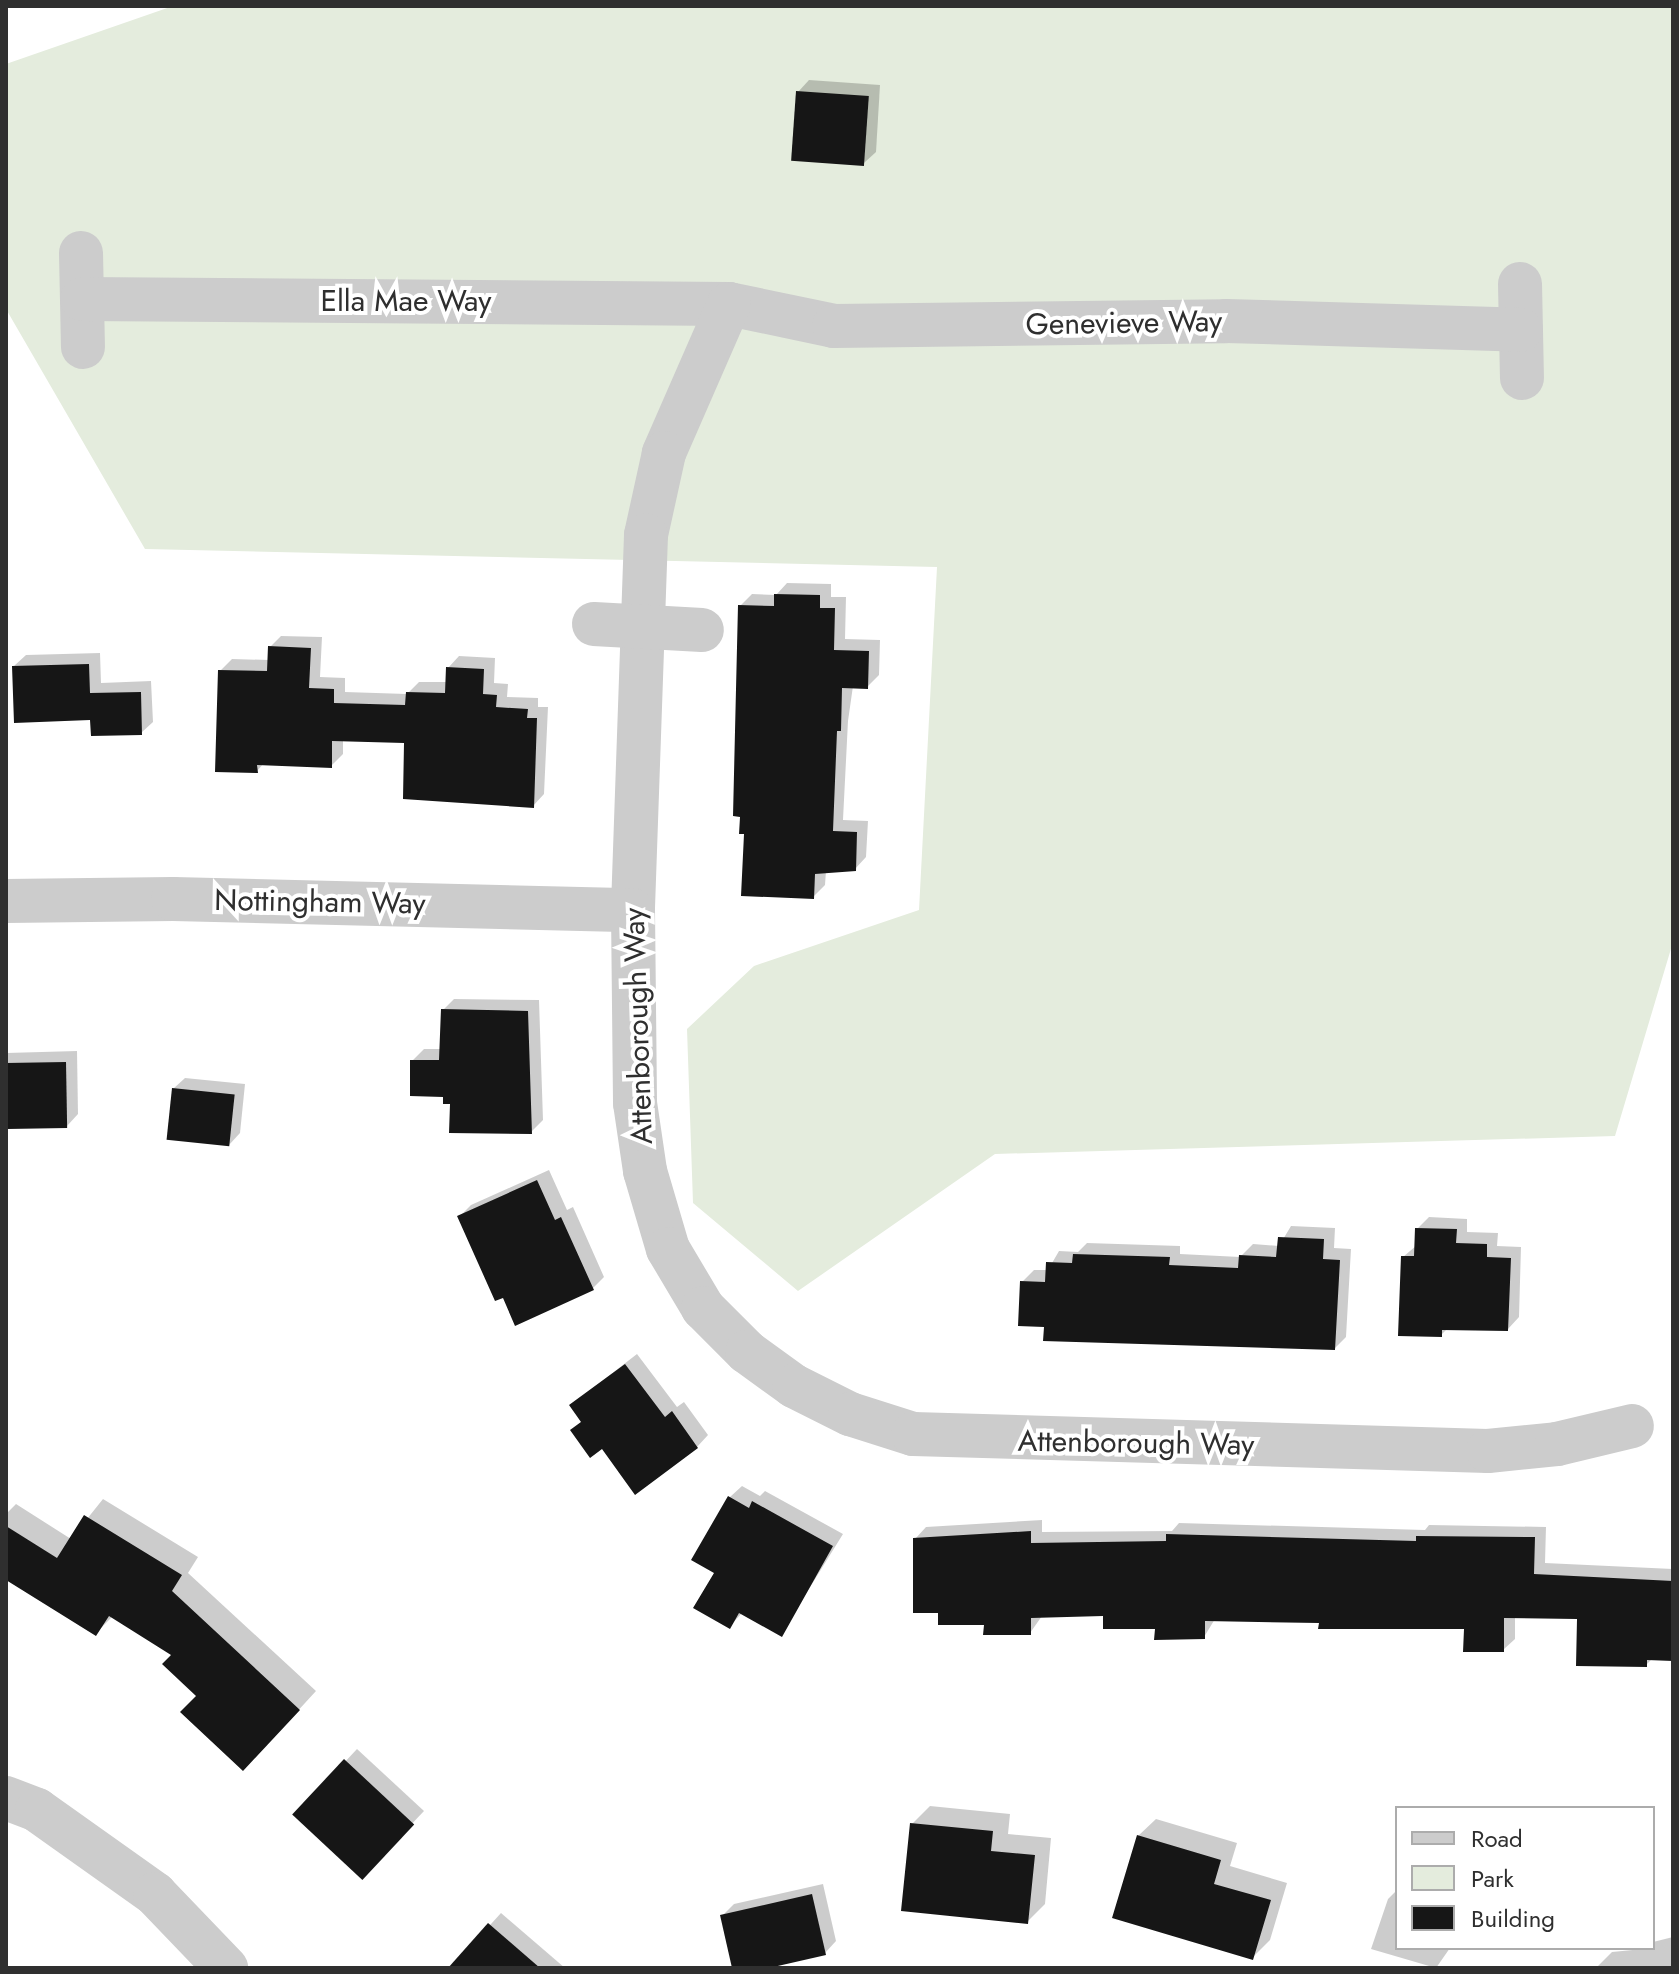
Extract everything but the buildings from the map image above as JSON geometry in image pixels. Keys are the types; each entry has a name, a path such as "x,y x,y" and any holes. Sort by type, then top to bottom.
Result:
{"street":[{"path":"81,253 83,347"},
{"path":"1520,284 1522,378"},
{"name":"Ella Mae Way","path":"82,299 729,304"},
{"name":"Genevieve Way","path":"729,304 834,326 1226,321 1521,330"},
{"name":"Attenborough Way","path":"729,304 664,453 646,535 633,910 635,1103 645,1171 668,1249 703,1308 747,1352 794,1386 850,1414 913,1434 965,1439 1488,1451 1557,1444 1632,1426"},
{"path":"594,624 702,630"},
{"name":"Nottingham Way","path":"6,901 173,899 633,910"},
{"path":"6,1798 37,1810 155,1894 226,1968"}],"green space":[{"path":"173,6 1673,6 1673,942 1615,1136 995,1154 798,1291 693,1203 687,1029 754,966 919,910 937,567 145,549 6,309 6,64"}]}
